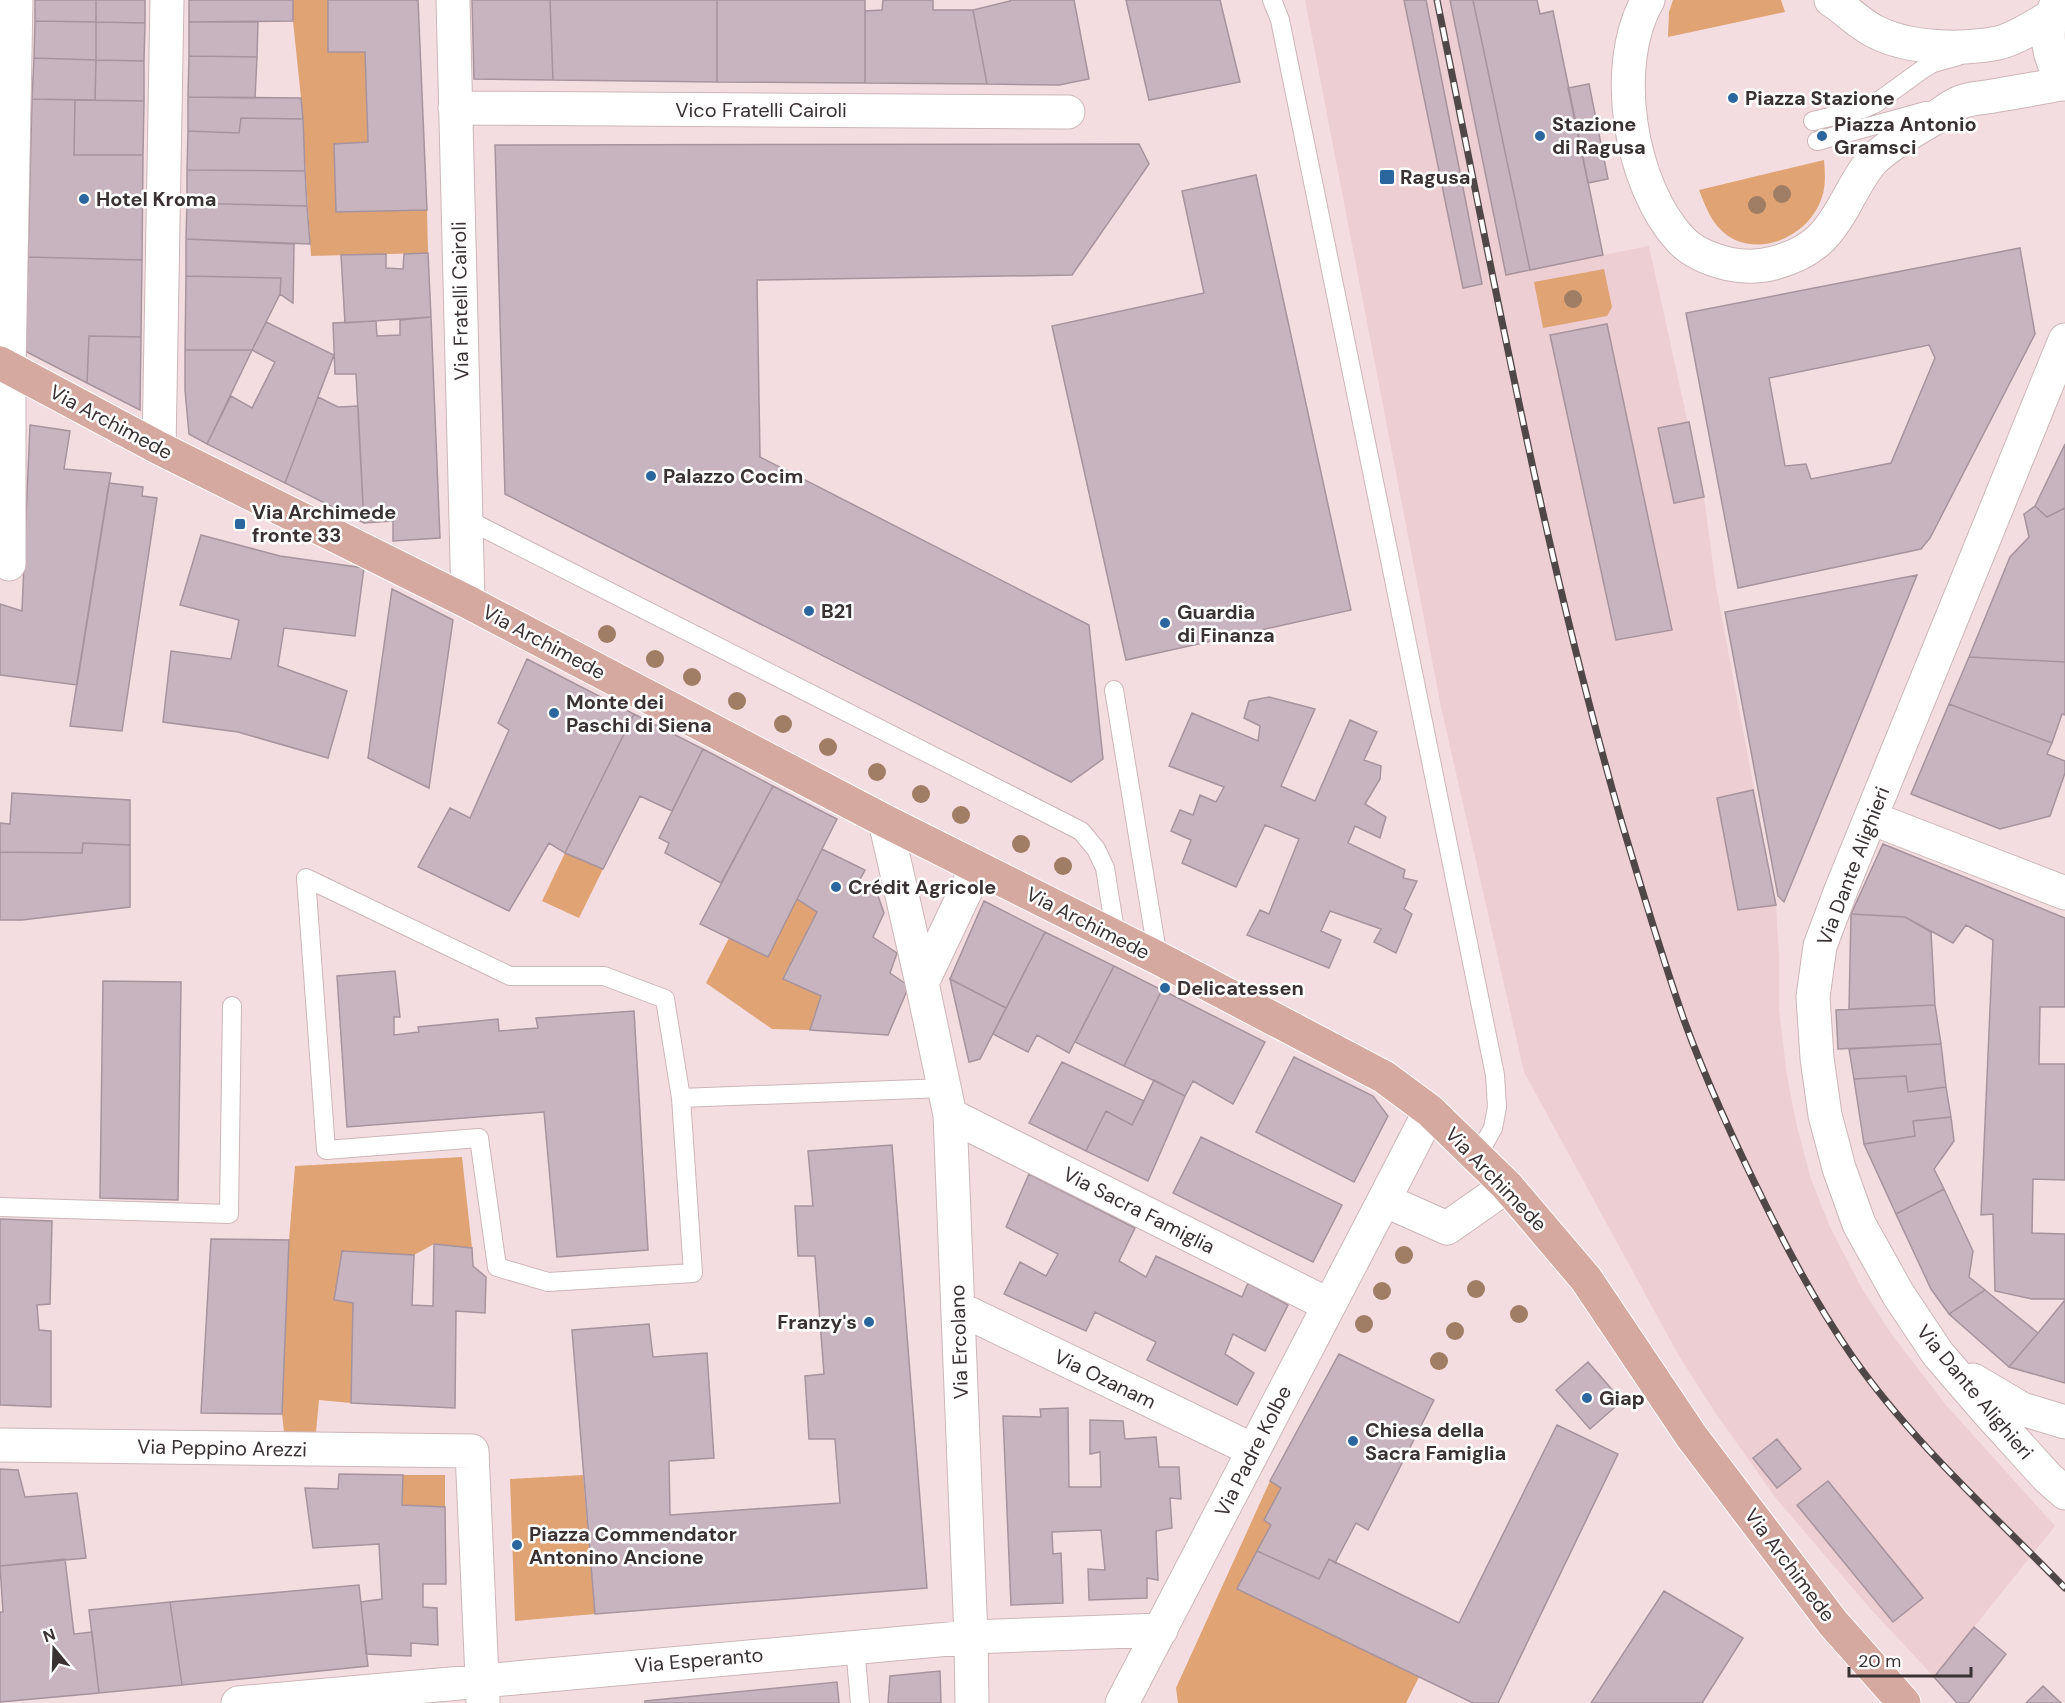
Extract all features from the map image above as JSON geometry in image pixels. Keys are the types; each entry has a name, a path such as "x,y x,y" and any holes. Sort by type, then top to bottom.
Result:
{"main road":[{"name":"Via Archimede","path":"5,366 159,448 468,602 885,821 1158,958 1384,1077 1430,1111 1507,1186 1586,1279 1692,1437 1833,1623 1904,1703"}],"street":[{"path":"9,564 5,366 16,0"},
{"path":"159,448 167,0"},
{"name":"Via Fratelli Cairoli","path":"453,0 468,602"},
{"path":"1648,0 1637,24 1629,83 1632,134 1640,164 1653,198 1681,241 1696,252 1715,261 1736,266 1773,264 1814,245 1833,225 1855,186 1873,161 1908,134 1961,102 2065,83 2052,63 2048,39 2055,6"},
{"path":"1838,2 1861,24 1879,34 1938,47 2000,43 2055,6"},
{"name":"Vico Fratelli Cairoli","path":"455,108 1068,112"},
{"name":"Via Dante Alighieri","path":"2065,340 1820,945 1813,997 1817,1058 1825,1115 1839,1168 1859,1224 1898,1294 1938,1354 2048,1478 2065,1493"},
{"path":"1871,818 2065,893"},
{"name":"Via Ercolano","path":"885,821 947,1101 958,1308 972,1703"},
{"path":"922,983 977,867"},
{"name":"Via Sacra Famiglia","path":"947,1101 1329,1305"},
{"name":"Via Padre Kolbe","path":"1122,1703 1430,1111"},
{"path":"1384,1200 1447,1228 1507,1186"},
{"name":"Via Ozanam","path":"958,1308 1253,1450"},
{"path":"1938,1354 2002,1399 2022,1409 2065,1422"},
{"name":"Via Peppino Arezzi","path":"0,1445 472,1451 483,1692"},
{"name":"Via Esperanto","path":"238,1703 483,1692 855,1647 971,1637 1161,1630"}],"lane":[{"path":"1272,0 1280,20 1495,1075 1497,1107 1494,1128 1477,1157"},
{"path":"1813,121 1863,109 1876,103 1933,63 2000,43"},
{"path":"1817,141 1961,102"},
{"path":"466,519 1081,831 1096,849 1106,868 1116,937"},
{"path":"1114,690 1158,958"},
{"path":"306,878 510,976 604,976 665,999 681,1098 693,1273 549,1282 497,1267 479,1138 326,1150 306,878"},
{"path":"0,1207 229,1214 232,1006"},
{"path":"681,1098 947,1101"},
{"path":"855,1647 860,1703"}],"shaded area":[{"path":"293,0 328,0 328,52 365,52 368,142 334,144 336,212 427,210 428,253 311,256"},
{"path":"1305,0 1537,0 1540,13 1553,11 1603,255 1649,246 1704,497 1716,587 1776,905 1779,1010 1787,1076 1797,1127 1811,1179 1830,1227 1861,1287 1890,1332 1946,1405 2055,1526 1934,1677 1868,1606 1775,1497 1715,1412 1679,1356 1524,1072 1441,707"},
{"path":"1673,0 1781,0 1785,12 1668,37 1669,12"},
{"path":"1824,160 1824,188 1815,212 1792,234 1777,241 1762,244 1746,243 1731,238 1715,223 1699,190"},
{"path":"1604,269 1612,307 1607,316 1543,328 1534,282"},
{"path":"565,853 603,869 579,918 542,901"},
{"path":"797,899 817,912 783,978 821,996 810,1030 772,1029 706,983 729,938 768,957"},
{"path":"462,1157 472,1248 434,1244 414,1255 342,1251 334,1300 353,1303 351,1403 319,1400 316,1432 284,1432 282,1414 289,1240 295,1166"},
{"path":"403,1475 445,1475 445,1507 402,1505"},
{"path":"583,1475 595,1614 515,1621 510,1479"},
{"path":"1270,1481 1281,1488 1271,1525 1237,1589 1419,1677 1406,1703 1178,1703 1176,1688"}],"building":[{"path":"35,0 96,0 96,22 35,21"},
{"path":"96,0 145,0 145,23 96,22"},
{"path":"189,0 293,0 293,21 189,22"},
{"path":"328,0 418,0 427,210 336,212 334,144 368,142 365,52 328,52"},
{"path":"472,0 550,0 553,80 474,79"},
{"path":"550,0 717,0 717,82 553,80"},
{"path":"717,0 865,0 865,83 717,82"},
{"path":"883,0 933,0 933,10 973,10 987,84 865,83 865,11 882,10"},
{"path":"1010,0 1074,0 1089,79 1059,85 987,84 973,10"},
{"path":"1126,0 1220,0 1240,82 1149,100"},
{"path":"1404,0 1426,0 1482,284 1463,288"},
{"path":"1450,0 1473,0 1530,270 1506,275"},
{"name":"Stazione di Ragusa","path":"1473,0 1537,0 1540,14 1553,11 1603,255 1530,270"},
{"path":"35,21 96,22 96,60 34,58"},
{"path":"96,22 145,23 144,61 96,60"},
{"path":"189,22 258,22 257,57 189,56"},
{"path":"189,56 257,57 255,98 188,97"},
{"path":"34,58 96,60 95,100 32,99"},
{"path":"96,60 144,61 144,101 95,100"},
{"path":"1589,84 1608,179 1588,183 1568,88"},
{"path":"188,97 301,98 303,119 241,118 239,133 188,131"},
{"path":"32,99 75,100 74,155 143,155 142,260 28,257"},
{"path":"75,100 144,101 143,155 74,155"},
{"path":"241,118 303,119 305,171 187,170 188,131 239,133"},
{"name":"Palazzo Cocim","path":"1139,144 1149,164 1072,275 757,280 760,457 1089,625 1103,759 1071,782 505,494 495,145"},
{"path":"187,170 305,171 307,206 187,203"},
{"path":"1256,175 1351,610 1126,660 1052,326 1204,293 1182,191"},
{"path":"187,203 307,206 310,244 186,239"},
{"path":"186,239 294,244 293,303 280,294 281,278 186,276"},
{"path":"2020,248 2035,334 1930,538 1921,549 1738,588 1686,313","holes":["1929,345 1935,358 1891,463 1811,479 1806,464 1785,466 1769,378"]},
{"path":"428,253 431,317 345,323 341,255 386,254 386,268 403,269 404,254"},
{"path":"28,257 142,260 141,337 89,336 87,383 25,351"},
{"path":"186,276 281,278 280,294 252,350 185,350"},
{"path":"431,317 440,538 393,541 393,521 364,523 356,374 335,374 333,323 376,321 377,336 400,335 400,320"},
{"path":"266,322 334,355 285,483 207,444 231,396 252,408 275,362 252,350"},
{"path":"1607,324 1672,630 1616,640 1550,335"},
{"path":"89,336 141,337 140,410 87,383"},
{"path":"185,350 252,350 207,444 189,434 185,390"},
{"path":"318,397 338,407 358,406 364,523 285,483"},
{"path":"1689,422 1704,497 1674,503 1658,428"},
{"path":"30,425 70,431 64,469 111,473 77,685 0,675 0,604 22,611"},
{"path":"2065,444 2065,508 2047,517 2035,506"},
{"path":"109,483 143,487 142,496 157,498 122,731 70,726"},
{"path":"2035,506 2047,517 2065,508 2065,662 1969,657 2010,557 2029,537 2024,514"},
{"path":"201,535 280,556 364,568 355,636 284,628 278,666 347,691 328,758 238,732 163,722 171,651 231,659 239,620 180,605"},
{"path":"1917,575 1784,902 1778,896 1725,612"},
{"path":"392,589 453,620 429,788 368,758"},
{"path":"1969,657 2065,662 2065,715 2062,714 2052,743 1949,704"},
{"path":"527,659 634,714 565,853 549,843 509,911 418,867 450,808 470,818 509,730 498,723"},
{"path":"1269,697 1315,709 1281,786 1315,801 1350,720 1377,732 1364,760 1381,766 1380,779 1365,804 1386,817 1380,838 1355,826 1348,843 1405,870 1403,878 1417,881 1404,909 1412,914 1396,953 1374,942 1381,929 1330,911 1321,931 1341,940 1329,968 1247,935 1260,910 1269,914 1299,839 1265,825 1236,887 1182,863 1191,840 1171,831 1180,810 1193,815 1200,795 1216,802 1224,787 1169,766 1192,713 1258,741 1260,726 1244,718 1249,701"},
{"path":"1949,704 2052,743 2047,754 2065,761 2065,773 2050,816 2000,829 1911,794"},
{"path":"634,714 703,749 672,811 640,796 603,869 565,853"},
{"path":"703,749 773,786 721,883 665,853 669,843 659,838"},
{"path":"773,786 837,819 768,957 700,924"},
{"path":"1753,790 1776,905 1738,910 1717,798"},
{"path":"12,793 130,800 130,845 83,843 82,853 0,852 0,823 10,824"},
{"path":"83,843 130,845 130,907 22,920 0,920 0,852 82,853"},
{"path":"1883,844 2065,918 2065,1007 2040,1007 2039,1064 2065,1064 2065,1180 2033,1179 2032,1233 2065,1234 2065,1299 2032,1299 1995,1291 1993,1214 1981,1215 1993,940 1966,925 1953,943 1905,917 1851,914"},
{"path":"822,849 865,870 858,883 877,893 884,913 873,937 897,953 890,973 909,986 888,1035 810,1030 821,996 783,979 817,912 797,899"},
{"path":"984,901 1045,932 1006,1008 950,979"},
{"path":"1851,914 1905,917 1931,932 1935,1005 1849,1009"},
{"path":"1045,932 1114,966 1069,1053 1037,1035 1028,1052 993,1034"},
{"path":"1114,966 1162,990 1124,1066 1075,1042"},
{"path":"395,971 400,1017 394,1017 394,1035 419,1032 418,1027 498,1019 499,1031 538,1028 536,1018 634,1011 648,1250 557,1257 544,1112 347,1127 337,976"},
{"path":"950,979 1006,1008 980,1059 969,1062"},
{"path":"103,981 181,982 178,1200 100,1198"},
{"path":"1162,990 1265,1042 1233,1104 1193,1081 1185,1096 1124,1066"},
{"path":"1935,1005 1941,1044 1838,1049 1836,1010"},
{"path":"1941,1044 1946,1087 1908,1092 1906,1076 1854,1079 1849,1049"},
{"path":"1294,1057 1373,1096 1388,1116 1354,1182 1256,1132"},
{"path":"1062,1062 1144,1101 1132,1125 1106,1111 1086,1151 1029,1123"},
{"path":"1906,1076 1908,1092 1946,1087 1951,1117 1913,1121 1915,1136 1864,1144 1854,1079"},
{"path":"1154,1080 1185,1096 1148,1181 1086,1151 1106,1111 1132,1125"},
{"path":"1951,1117 1954,1141 1934,1169 1944,1189 1896,1214 1864,1144 1915,1136 1913,1121"},
{"path":"1201,1137 1342,1205 1313,1262 1173,1193"},
{"path":"892,1145 927,1588 595,1614 572,1330 649,1324 653,1357 707,1353 714,1458 669,1461 670,1515 840,1503 835,1439 809,1439 805,1376 824,1374 815,1256 798,1256 795,1206 813,1206 808,1151"},
{"path":"1029,1174 1135,1228 1119,1261 1146,1277 1156,1256 1242,1297 1248,1283 1288,1305 1265,1351 1233,1334 1225,1354 1254,1373 1237,1405 1147,1360 1156,1342 1095,1312 1086,1331 1004,1294 1020,1262 1046,1276 1058,1254 1006,1227"},
{"path":"1944,1189 1973,1251 1969,1277 1985,1290 1949,1314 1931,1289 1896,1214"},
{"path":"0,1219 52,1221 50,1304 37,1305 39,1330 51,1331 51,1407 0,1405"},
{"path":"211,1239 289,1240 282,1414 201,1413"},
{"path":"434,1244 472,1248 473,1266 486,1277 485,1313 456,1311 455,1408 351,1403 353,1303 334,1300 342,1251 414,1255 412,1305 433,1306"},
{"path":"1985,1290 2038,1333 2009,1367 1949,1314"},
{"path":"2065,1300 2065,1383 2009,1367 2038,1333"},
{"name":"Chiesa della Sacra Famiglia","path":"1339,1354 1434,1400 1368,1530 1356,1523 1335,1563 1329,1559 1319,1579 1257,1551 1271,1525 1264,1520 1281,1488 1270,1481"},
{"path":"1588,1362 1622,1401 1590,1429 1556,1390"},
{"path":"1068,1408 1069,1487 1101,1487 1100,1452 1090,1454 1090,1420 1123,1421 1125,1439 1156,1437 1159,1467 1179,1467 1181,1499 1170,1498 1172,1528 1156,1531 1158,1580 1147,1578 1147,1598 1089,1600 1088,1569 1105,1570 1101,1530 1052,1532 1053,1554 1061,1553 1063,1603 1011,1605 1003,1416 1041,1417 1040,1409"},
{"path":"1557,1425 1618,1454 1498,1703 1473,1703 1237,1589 1257,1551 1319,1579 1329,1559 1459,1623"},
{"path":"1777,1439 1801,1469 1777,1488 1753,1458"},
{"path":"0,1469 18,1470 25,1497 77,1493 86,1558 0,1566"},
{"path":"339,1474 403,1475 402,1505 445,1507 446,1584 423,1584 423,1607 437,1608 438,1645 411,1643 411,1656 366,1654 361,1602 382,1599 379,1544 313,1548 305,1488 338,1489"},
{"path":"1828,1481 1923,1598 1893,1622 1797,1505"},
{"path":"65,1559 74,1634 92,1632 99,1693 0,1702 0,1612 3,1612 0,1566"},
{"path":"359,1585 368,1666 182,1685 170,1602"},
{"path":"1664,1591 1743,1638 1702,1703 1591,1703"},
{"path":"170,1602 182,1685 99,1693 89,1610"},
{"path":"1974,1627 2006,1654 1968,1703 1957,1703 1934,1677"},
{"path":"940,1671 941,1703 888,1703 890,1676"},
{"path":"837,1682 839,1703 645,1703 645,1701"},
{"path":"2043,1686 2061,1703 2026,1703"}],"railway":[{"path":"1437,0 1499,309 1567,616 1621,820 1659,945 1693,1045 1778,1231 1840,1339 1875,1387 1926,1447 2065,1588"}],"place":[{"name":"Piazza Stazione","path":"1733,98"},
{"name":"Stazione di Ragusa","path":"1540,136"},
{"name":"Piazza Antonio Gramsci","path":"1822,136"},
{"name":"Ragusa","path":"1387,177"},
{"name":"Hotel Kroma","path":"84,199"},
{"name":"Palazzo Cocim","path":"651,476"},
{"name":"Via Archimede fronte 33","path":"240,524"},
{"name":"B21","path":"809,611"},
{"name":"Guardia di Finanza","path":"1165,623"},
{"name":"Monte dei Paschi di Siena","path":"554,713"},
{"name":"Crédit Agricole","path":"836,887"},
{"name":"Delicatessen","path":"1165,988"},
{"name":"Franzy's","path":"869,1322"},
{"name":"Giap","path":"1587,1398"},
{"name":"Chiesa della Sacra Famiglia","path":"1353,1441"},
{"name":"Piazza Commendator Antonino Ancione","path":"517,1545"}]}
